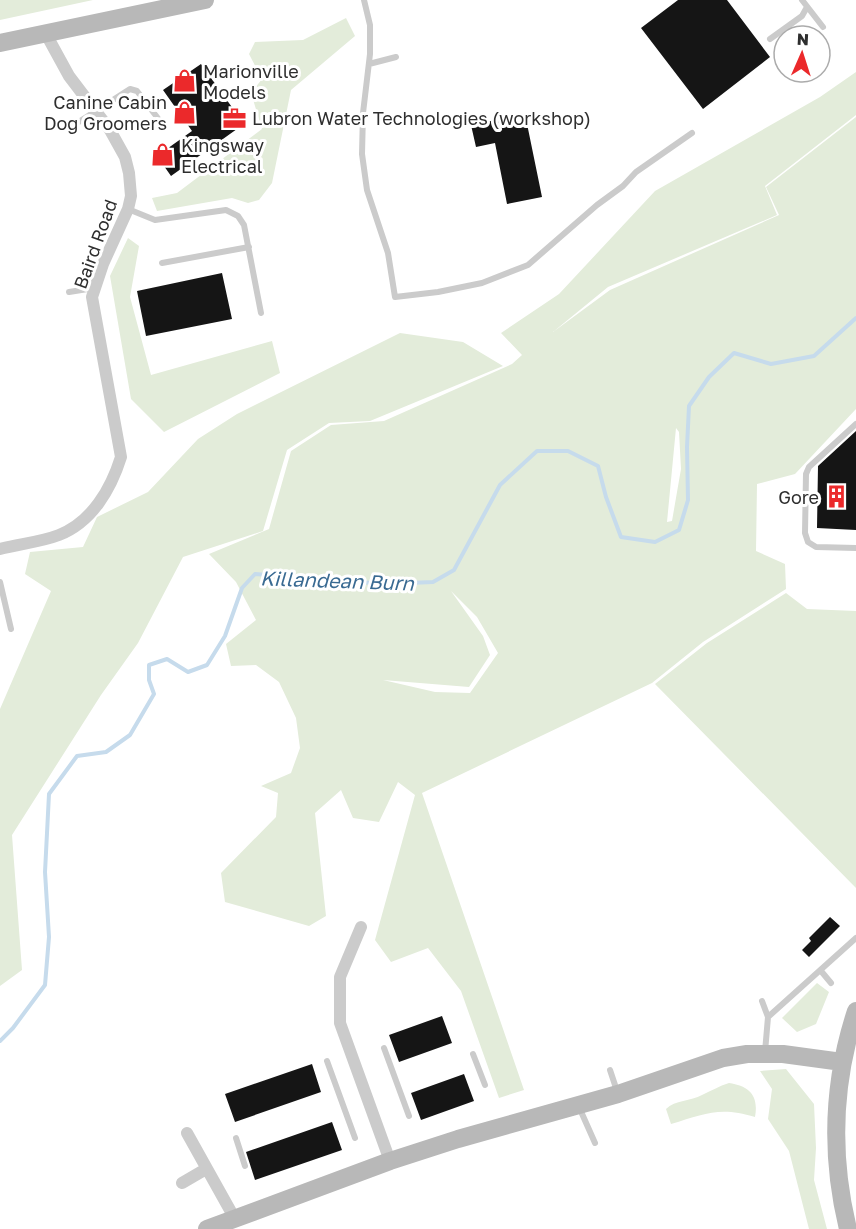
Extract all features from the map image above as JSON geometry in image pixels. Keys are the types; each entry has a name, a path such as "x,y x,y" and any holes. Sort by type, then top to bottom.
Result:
{"main road":[{"path":"0,43 46,34 140,7 205,0"},
{"path":"848,1229 843,1209 835,1147 836,1103 842,1062 856,1011"},
{"path":"207,1229 390,1161 458,1139 618,1094 723,1058 765,1053 842,1062"}],"street":[{"name":"Baird Road","path":"0,549 60,534 82,522 114,481 121,457 92,297 128,209 131,196 129,173 125,157 110,130 69,76 46,34"},
{"path":"361,927 340,977 340,1023 390,1161"},
{"path":"187,1133 235,1219"},
{"path":"182,1183 206,1169"}],"lane":[{"path":"364,0 370,25 362,154 367,190 388,254 395,297 438,292 482,283 528,265 597,205 623,186 636,172 693,133"},
{"path":"802,0 821,24"},
{"path":"770,39 802,16 807,7"},
{"path":"369,64 396,57"},
{"path":"74,125 130,89 138,91 160,121"},
{"path":"128,209 155,220 226,210 238,216 244,225 261,313"},
{"path":"162,263 249,247"},
{"path":"69,292 94,288"},
{"path":"856,424 808,467 805,533 808,542 816,547 856,548"},
{"path":"0,582 11,628"},
{"path":"768,1017 856,938"},
{"path":"820,971 831,983"},
{"path":"762,1001 768,1017 765,1053"},
{"path":"384,1048 409,1116"},
{"path":"473,1054 485,1085"},
{"path":"327,1061 355,1138"},
{"path":"610,1070 618,1094"},
{"path":"579,1106 595,1143"},
{"path":"236,1138 245,1166"}],"green space":[{"path":"0,0 93,0 0,20"},
{"path":"346,18 355,36 291,90 272,183 259,200 248,203 232,198 157,211 152,198 177,193 262,129 251,93 262,79 249,54 255,42 303,40"},
{"path":"856,72 856,115 765,186 777,215 608,287 553,332 610,290 779,215 766,187 856,117 856,409 795,474 757,484 756,551 785,564 786,589 703,642 652,683 422,793 524,1090 499,1098 461,991 428,948 391,962 375,940 415,795 398,782 379,822 353,818 341,790 315,813 326,916 309,926 225,902 221,873 276,817 278,793 261,786 291,773 300,748 296,718 279,682 256,665 231,666 226,644 256,620 236,582 209,554 269,529 291,451 331,425 384,421 512,364 522,355 501,333 559,294 655,191 820,97","holes":["676,428 679,432 681,469 672,521 667,522","451,591 477,617 498,653 470,693 435,692 383,680 469,687 490,655 483,636"]},
{"path":"128,238 139,246 130,297 151,375 272,341 280,373 164,432 131,399 110,276"},
{"path":"400,333 463,342 503,366 370,421 329,423 287,450 263,531 183,557 138,643 101,695 12,835 22,970 0,986 0,709 51,591 25,574 30,552 83,547 97,517 148,492 198,439 237,414"},
{"path":"786,593 807,609 856,611 856,888 655,684 707,643"},
{"path":"817,983 829,992 816,1024 797,1032 782,1018"},
{"path":"786,1069 814,1104 816,1148 814,1180 827,1229 809,1229 789,1151 768,1119 772,1089 760,1071"},
{"path":"729,1083 742,1086 751,1093 756,1109 755,1117 722,1112 703,1114 671,1124 666,1109 670,1106"}],"building":[{"path":"678,0 727,0 770,57 703,109 641,28"},
{"path":"201,64 244,124 171,176 157,156 192,131 163,90"},
{"path":"525,114 542,197 507,204 495,143 476,147 471,125"},
{"path":"222,273 232,319 146,336 137,291"},
{"name":"Gore","path":"856,431 856,530 817,528 818,466"},
{"path":"830,917 840,926 809,957 802,950 811,941 809,938"},
{"path":"442,1016 452,1043 399,1062 389,1035"},
{"path":"312,1064 321,1092 235,1122 225,1094"},
{"path":"464,1074 474,1101 421,1120 411,1093"},
{"path":"332,1122 342,1150 255,1180 246,1152"}],"waterway":[{"name":"Killandean Burn","path":"0,1041 13,1028 45,985 49,937 45,872 49,794 77,756 106,752 130,735 154,694 149,680 149,665 167,659 188,672 207,665 225,636 242,588 255,574 385,584 433,582 454,570 500,485 537,451 568,451 598,466 606,497 621,537 655,542 679,530 688,500 689,406 709,377 734,353 771,364 814,356 856,318"}],"place":[{"name":"Marionville Models","path":"185,81"},
{"name":"Canine Cabin Dog Groomers","path":"185,112"},
{"name":"Lubron Water Technologies (workshop)","path":"234,118"},
{"name":"Kingsway Electrical","path":"163,155"},
{"name":"Gore","path":"837,497"}]}
